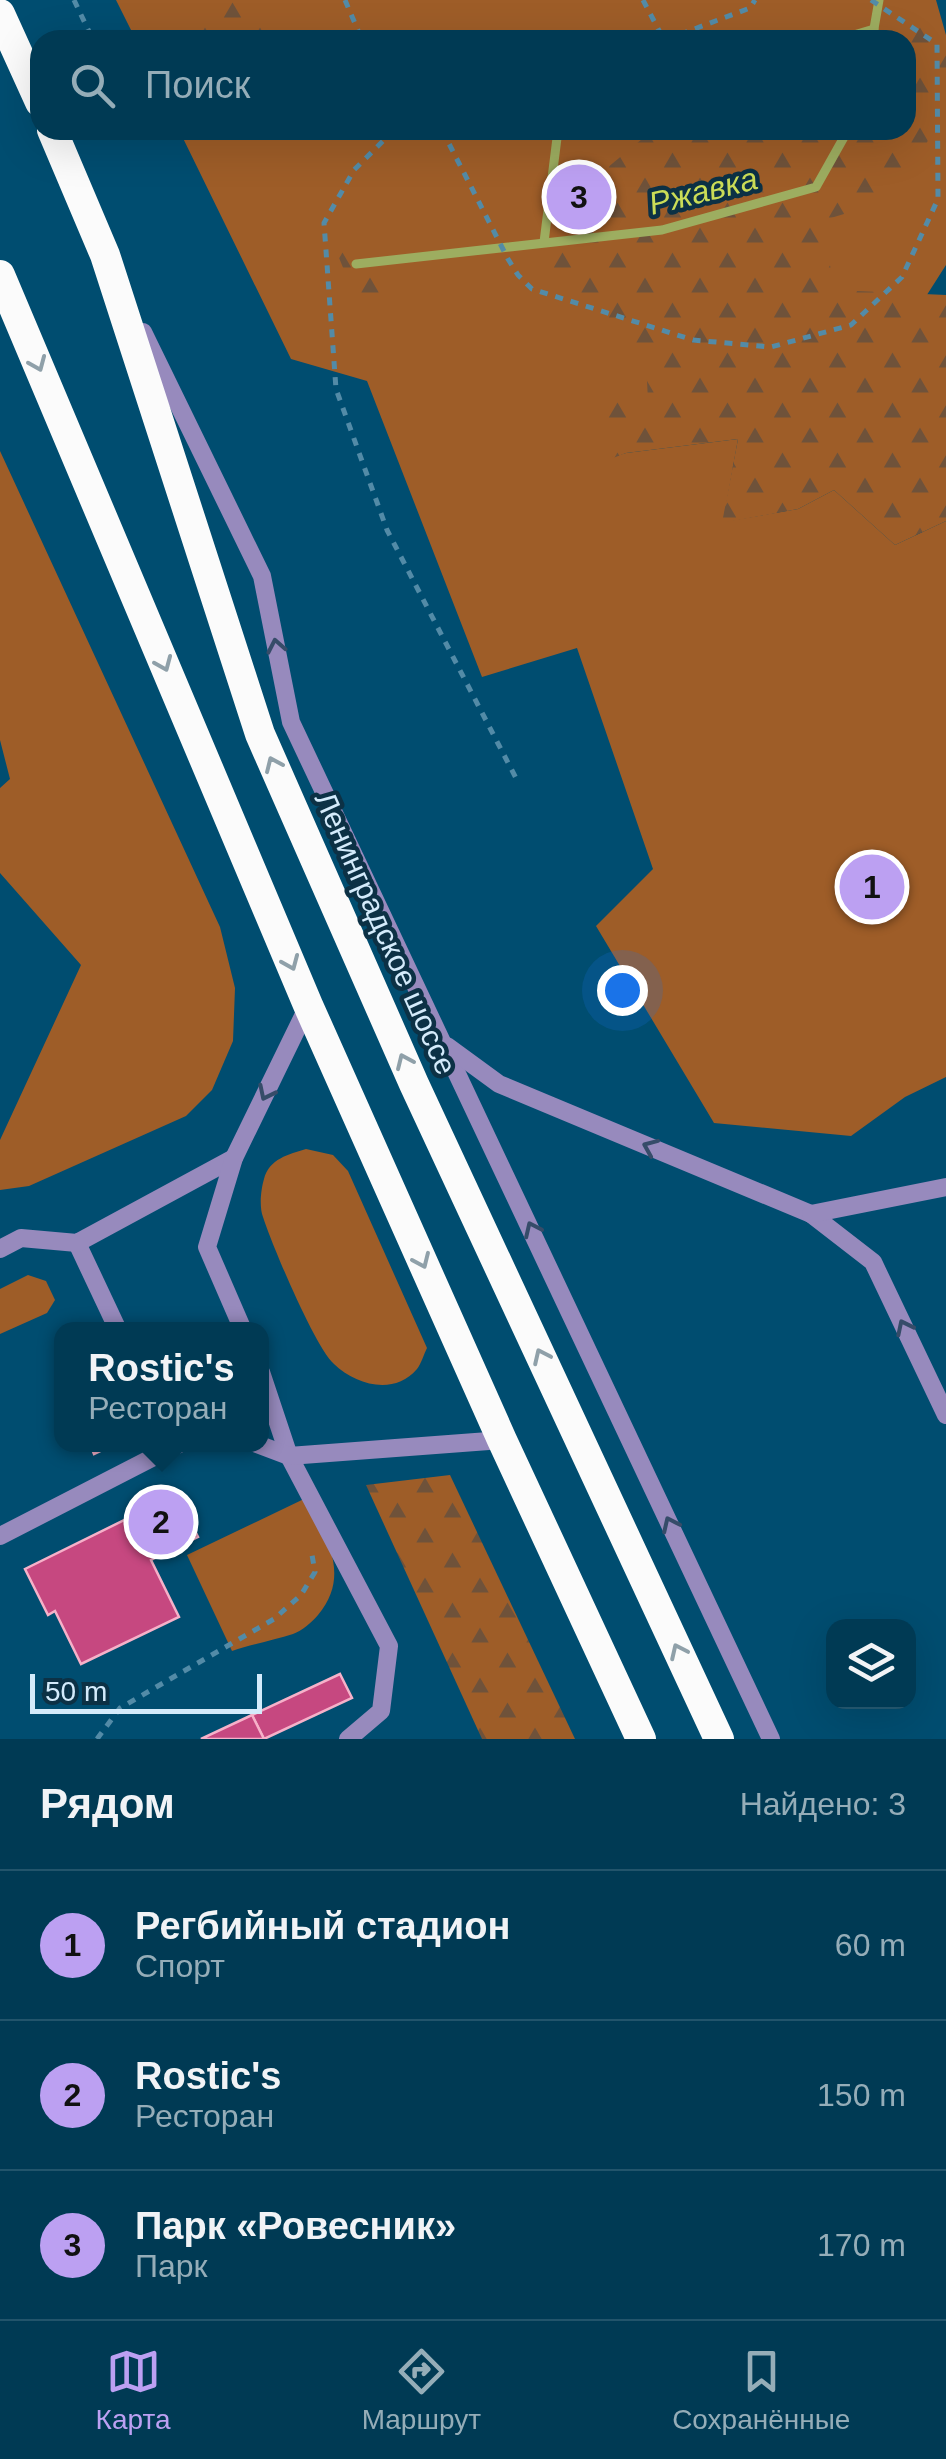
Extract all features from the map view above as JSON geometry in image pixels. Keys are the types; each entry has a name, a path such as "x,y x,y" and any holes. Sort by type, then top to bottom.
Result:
{"highway":[{"path":"0,14 30,80"},
{"name":"Ленинградское шоссе","path":"56,140 105,255 260,734 414,1084 719,1739"},
{"path":"0,275 308,1005 502,1440 641,1739"}],"lane":[{"path":"105,255 262,576 290,722 446,1045 770,1739"},
{"path":"239,1322 206,1247 234,1158 308,1005"},
{"path":"446,1045 499,1084 812,1214 873,1262 946,1414"},
{"path":"0,1249 21,1238 77,1242 234,1158"},
{"path":"812,1214 946,1187"},
{"path":"77,1242 114,1322"},
{"path":"269,1396 289,1456 389,1646 381,1710 348,1739"},
{"path":"269,1448 289,1456 502,1440"},
{"path":"0,1536 161,1452"}],"path":[{"path":"74,0 88,30"},
{"path":"344,0 358,30"},
{"path":"644,0 659,30"},
{"path":"691,30 750,8 755,0"},
{"path":"446,140 508,259 532,289 693,340 771,347 850,325 902,276 938,199 937,44 871,0"},
{"path":"384,140 354,170 324,223 336,389 388,530 517,780"},
{"path":"98,1739 120,1708 260,1628 300,1595 315,1572 310,1544"}],"green space":[{"path":"116,0 936,0 946,35 946,265 893,348 742,409 599,401 613,457 738,439 723,522 798,509 834,490 895,545 946,521 946,1077 905,1097 851,1136 714,1123 596,926 653,869 577,648 482,677 367,381 291,359 184,140 916,140 916,30 131,30"},
{"path":"182,0 259,0 274,30 196,30"},
{"path":"917,0 932,0 946,57 946,100 903,196 821,221 835,290 946,295 946,521 895,545 834,490 798,509 722,523 738,439 613,458 597,428 597,401 648,401 646,361 601,309 544,294 573,196 641,140 916,140 916,30 895,30"},
{"path":"406,244 379,264 381,295 360,329 360,309 335,248"},
{"path":"0,451 220,927 235,988 233,1041 212,1090 186,1116 29,1186 0,1190 0,1140 81,965 0,873 0,788 10,779 0,740"},
{"path":"306,1149 333,1155 348,1171 427,1348 417,1369 397,1383 364,1382 334,1364 306,1317 268,1231 261,1203 267,1172 280,1158"},
{"path":"28,1275 46,1281 55,1300 47,1313 0,1334 0,1289"},
{"path":"450,1475 575,1739 482,1739 366,1485"},
{"path":"306,1498 332,1556 333,1586 328,1600 316,1618 296,1633 232,1651 187,1555"}],"building":[{"path":"177,1494 198,1537 151,1560 179,1617 81,1664 55,1611 48,1615 25,1569"},
{"path":"340,1674 352,1698 264,1739 252,1715"},
{"path":"252,1715 264,1739 201,1739"}],"waterway":[{"name":"Ржавка","path":"874,30 879,0"},
{"path":"544,242 557,140"},
{"name":"Ржавка","path":"356,264 662,230 816,187 842,140"}],"place":[{"name":"Парк «Ровесник»","path":"579,197"},
{"name":"Регбийный стадион","path":"872,887"},
{"name":"Rostic's","path":"161,1522"}]}
